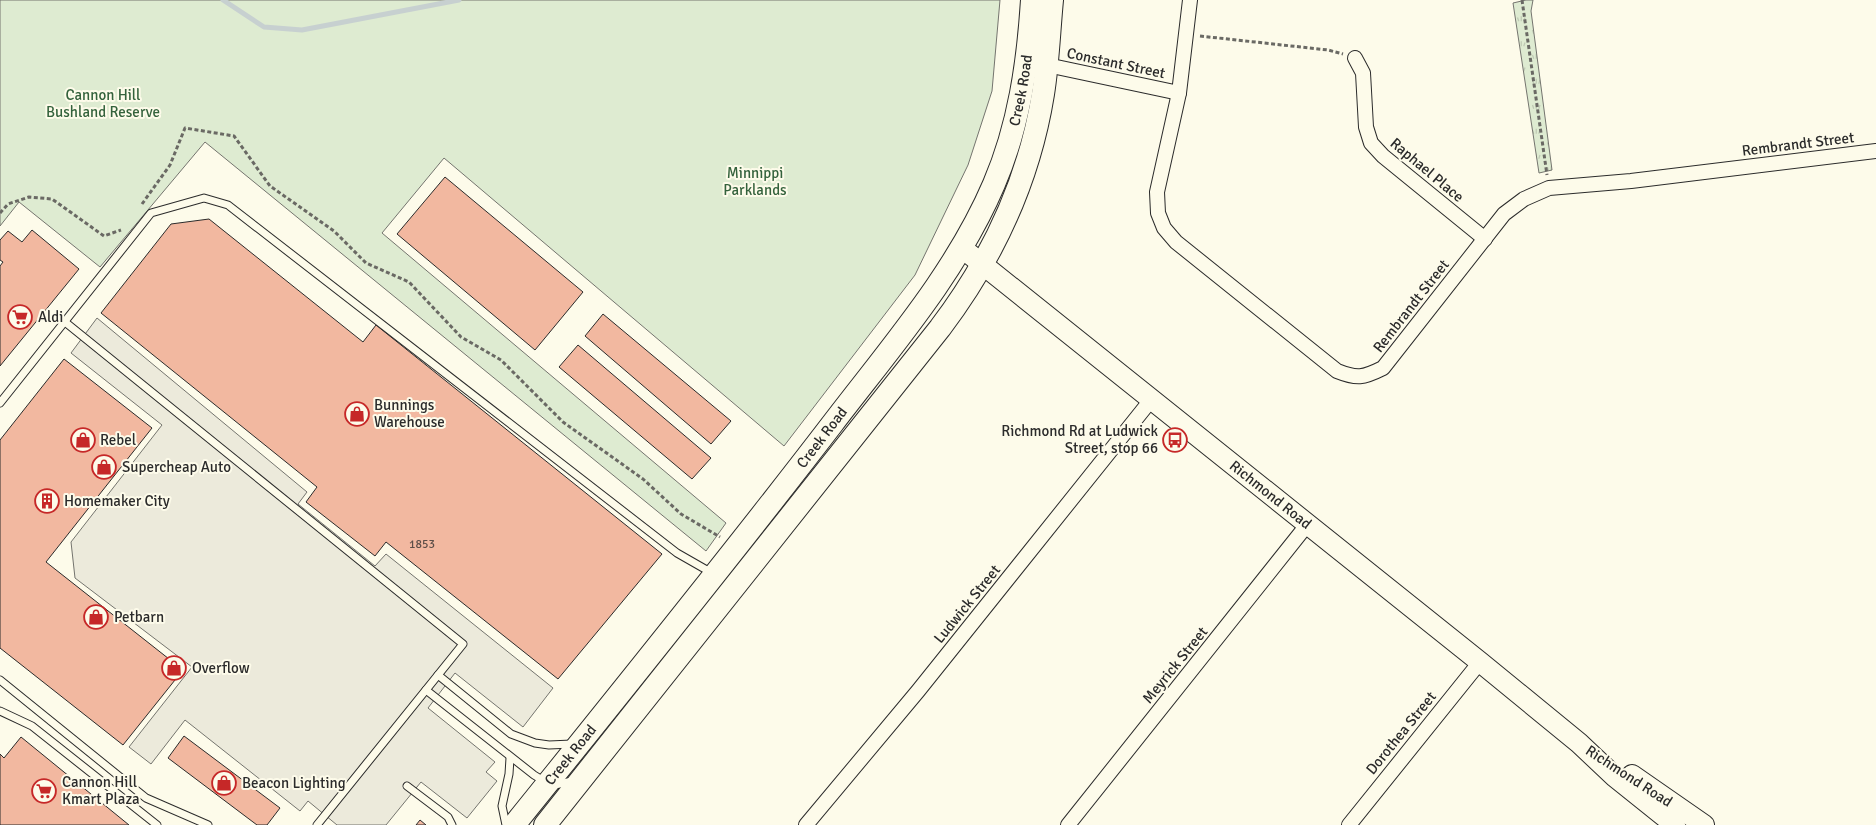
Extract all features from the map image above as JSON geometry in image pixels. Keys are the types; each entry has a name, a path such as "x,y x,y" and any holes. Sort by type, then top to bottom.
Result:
{"main road":[{"name":"Creek Road","path":"514,825 772,503 912,320 962,248 994,184 1006,154 1026,69 1032,0"},
{"name":"Creek Road","path":"545,825 940,328 983,264 1013,203 1031,152 1047,65 1052,0"},
{"name":"Richmond Road","path":"962,248 1480,662 1578,743 1615,777 1675,825"},
{"name":"Richmond Road","path":"1578,743 1616,764 1704,825"}],"street":[{"name":"Rembrandt Street","path":"1190,0 1179,93 1157,192 1158,213 1164,228 1176,242 1337,371 1354,378 1368,375 1383,368 1504,214 1524,199 1549,188 1641,180 1876,151"},
{"name":"Raphael Place","path":"1355,58 1363,73 1366,127 1371,143 1383,156 1484,239"},
{"name":"Constant Street","path":"1047,65 1179,93"},
{"name":"Ludwick Street","path":"806,825 918,691 1151,400"},
{"name":"Meyrick Street","path":"1068,825 1307,525"},
{"name":"Dorothea Street","path":"1349,825 1480,662"}],"lane":[{"path":"0,402 151,213 204,198 228,205 677,553 715,574"},
{"path":"64,322 463,644 317,825"},
{"path":"438,675 511,734 536,743 549,745 579,743"},
{"path":"0,680 146,798 208,825"},
{"path":"426,690 510,758 547,783 560,785 565,782 580,780"},
{"path":"0,711 32,726 157,825"},
{"path":"506,825 502,806 509,774 510,758"},
{"path":"408,786 448,817 452,825"}],"path":[{"path":"1522,0 1549,188"},
{"path":"1186,34 1328,50 1355,58"}],"green space":[{"name":"Minnippi Parklands","path":"0,0 1000,0 992,91 968,165 915,275 784,446 444,158 382,233 726,523 706,551 205,142 100,267 19,202 0,226"},
{"path":"1533,0 1531,11 1552,170 1539,173 1513,3"}],"shaded area":[{"path":"97,318 307,492 298,504 375,566 386,554 553,688 523,727 455,673 428,708 495,762 486,772 497,781 467,818 421,782 386,825 337,825 308,801 300,811 185,720 151,764 129,747 192,667 75,578 71,542 162,425 71,353"}],"building":[{"path":"445,177 583,292 535,350 397,234"},
{"name":"Bunnings Warehouse","path":"209,219 363,342 376,325 662,554 558,679 386,542 375,556 306,502 317,487 101,313 171,224"},
{"name":"Aldi","path":"32,230 79,269 0,366 0,266 3,262 0,260 0,240 8,231 22,242"},
{"path":"603,314 731,421 711,444 585,336"},
{"path":"578,345 711,458 692,479 559,367"},
{"name":"Homemaker City","path":"64,359 152,428 46,562 183,670 123,745 0,648 0,440"},
{"name":"Beacon Lighting","path":"184,736 280,808 267,825 257,825 168,758"},
{"name":"Cannon Hill Kmart Plaza","path":"21,737 129,825 0,825 0,754 4,758"},
{"path":"420,820 426,825 416,825"}],"waterway":[{"path":"223,0 264,27 302,30 459,0"}],"place":[{"name":"Aldi","path":"20,317"},
{"name":"Bunnings Warehouse","path":"357,414"},
{"name":"Rebel","path":"83,440"},
{"name":"Richmond Rd at Ludwick Street, stop 66","path":"1175,440"},
{"name":"Supercheap Auto","path":"104,467"},
{"name":"Homemaker City","path":"47,501"},
{"name":"Petbarn","path":"96,617"},
{"name":"Overflow","path":"174,668"},
{"name":"Beacon Lighting","path":"224,783"},
{"name":"Cannon Hill Kmart Plaza","path":"44,791"}],"park label":[{"name":"Cannon Hill Bushland Reserve","path":"103,104"}]}
